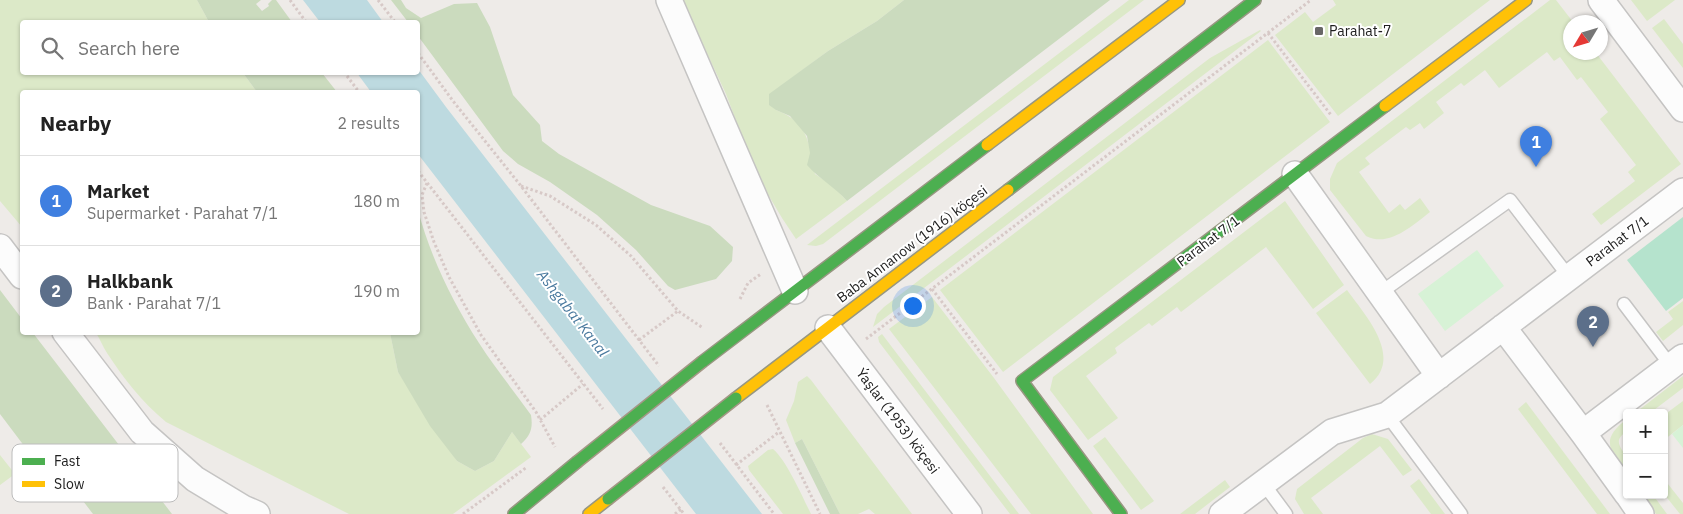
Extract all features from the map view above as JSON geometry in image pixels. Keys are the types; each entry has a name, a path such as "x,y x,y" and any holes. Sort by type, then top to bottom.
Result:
{"main road":[{"path":"514,514 702,362 1179,0"},
{"name":"Baba Annanow (1916) köçesi","path":"589,514 736,398 1255,0"},
{"name":"Parahat 7/1","path":"1121,514 1022,381 1526,0"}],"street":[{"path":"668,0 795,291"},
{"path":"1601,0 1683,109"},
{"path":"1295,174 1439,376"},
{"name":"Parahat 7/1","path":"1222,514 1332,432 1387,415 1683,191"},
{"path":"0,247 20,273"},
{"path":"1503,327 1623,488"},
{"name":"Ýaşlar (1953) köçesi","path":"828,328 969,514"},
{"path":"67,335 142,432 156,444"},
{"path":"1583,433 1677,362"},
{"path":"178,464 195,479 243,508 257,514"},
{"path":"1630,499 1641,514"}],"lane":[{"path":"1380,292 1510,200 1569,277"},
{"path":"1624,304 1677,362"},
{"path":"1387,415 1461,514"},
{"path":"1263,483 1286,514"}],"path":[{"path":"290,0 305,20"},
{"path":"378,0 393,20"},
{"path":"876,332 1311,0"},
{"path":"1268,33 1334,119"},
{"path":"420,56 663,371"},
{"path":"346,75 358,90"},
{"path":"420,174 608,415"},
{"path":"427,183 422,194 424,212 449,277 482,335 540,420 555,447 560,443"},
{"path":"521,186 550,196 596,226 631,256 678,311 703,328"},
{"path":"932,289 998,375"},
{"path":"638,340 678,311"},
{"path":"540,420 583,384"},
{"path":"767,404 820,514"},
{"path":"736,465 779,432"},
{"path":"718,441 774,514"},
{"path":"463,514 532,464"},
{"path":"662,486 684,514"},
{"path":"675,514 681,509"}],"green space":[{"path":"0,0 197,0 208,20 20,20 20,75 244,75 256,90 20,90 20,225 0,201"},
{"path":"197,0 261,0 256,4 262,11 269,6 268,4 272,0 276,0 291,20 208,20"},
{"path":"391,0 401,0 406,8 421,18 454,4 477,3 490,27 513,95 540,125 542,141 559,154 651,205 710,226 733,247 732,261 716,279 675,290 668,286 636,250 597,215 550,182 518,164 503,151 420,39 420,20 406,20"},
{"path":"682,0 904,0 877,21 828,51 769,95 776,110 795,121 806,135 815,174 833,186 847,201 796,239 766,191 748,153 726,94"},
{"path":"904,0 1110,0 847,201 807,165 810,153 807,136 790,116 769,105 769,94 828,51 877,21"},
{"path":"1129,0 1144,0 823,244 816,246 807,245"},
{"path":"1333,0 1490,0 1338,116 1275,35 1305,12 1313,22 1336,5"},
{"path":"1550,0 1556,0 1568,15 1563,15 1563,60 1601,60 1681,164 1601,225 1592,214 1635,181 1628,172 1636,165 1600,119 1608,112 1581,77 1577,80 1560,57 1554,61 1547,52 1499,88 1485,70 1464,86 1461,83 1436,102 1444,113 1424,129 1420,123 1410,130 1406,127 1365,158 1370,164 1359,172 1389,213 1400,204 1405,210 1420,198 1430,212 1400,233 1383,239 1366,236 1330,190 1330,179 1337,163"},
{"path":"1631,0 1675,0 1647,21"},
{"path":"1664,19 1683,44 1683,68 1652,28"},
{"path":"1260,30 873,327 877,314 884,307 1210,58"},
{"path":"1268,40 1330,122 1003,372 940,290"},
{"path":"244,75 324,75 335,90 256,90"},
{"path":"1285,201 1344,285 1313,309 1266,247 1181,312 1177,307 1152,326 1149,323 1115,348 1117,353 1086,376 1118,418 1088,440 1050,390 1053,377"},
{"path":"420,217 443,279 460,312 485,352 531,415 532,424 529,434 521,444 512,432 494,461 475,471 457,461 430,426 398,372 390,335 420,335"},
{"path":"1683,217 1683,298 1666,311 1627,260"},
{"path":"1477,250 1504,286 1445,331 1418,294"},
{"path":"0,290 20,316 20,335 35,335 118,444 23,444 0,414"},
{"path":"1347,290 1371,324 1378,336 1382,349 1383,361 1380,373 1370,384 1316,313"},
{"path":"932,297 994,378 1093,514 1031,514 889,329"},
{"path":"1683,301 1683,325 1663,341 1656,332 1673,319 1668,312"},
{"path":"882,334 1019,514 1010,514 879,342 878,337"},
{"path":"97,335 390,335 398,372 457,461 475,471 494,461 512,432 531,457 453,514 349,514 166,422 141,398 107,353"},
{"path":"807,376 912,514 875,514 869,509 858,514 840,514 802,439 795,443 786,420 794,401 798,382"},
{"path":"1683,376 1683,388 1655,409 1640,409"},
{"path":"1683,401 1683,425 1668,437 1668,412"},
{"path":"1526,402 1610,514 1597,514 1518,409"},
{"path":"1623,422 1623,434 1619,443 1623,452 1623,468 1612,452 1610,445 1610,439 1618,426"},
{"path":"1683,425 1683,448 1672,434"},
{"path":"1372,434 1388,439 1412,470 1403,476 1380,446 1311,498 1323,514 1304,514 1295,499 1297,489 1363,438"},
{"path":"1105,437 1154,501 1141,510 1093,446"},
{"path":"802,439 840,514 830,514 795,443"},
{"path":"773,449 789,470 811,514 783,514 749,470 748,466 768,450"},
{"path":"0,455 12,470 12,476 0,485"},
{"path":"1419,479 1445,514 1431,514 1410,486"},
{"path":"1225,480 1230,487 1195,514 1180,514"},
{"path":"1668,484 1683,503 1683,514 1680,514 1668,499"},
{"path":"1645,499 1656,499 1667,514 1656,514"},
{"path":"84,502 163,502 172,514 93,514"}],"water":[{"path":"303,0 367,0 382,20 318,20"},
{"name":"Ashgabat Kanal","path":"420,72 762,514 696,514 420,157 420,90 370,90 358,75 420,75"}],"traffic: fast":[{"path":"1008,190 1255,0"},
{"path":"1121,514 1022,381 1385,106"},
{"path":"702,362 987,145"},
{"path":"577,462 702,362"},
{"path":"608,499 736,398"},
{"path":"514,514 577,462"}],"traffic: slow":[{"path":"987,145 1179,0"},
{"path":"1385,106 1526,0"},
{"path":"736,398 1008,190"},
{"path":"589,514 608,499"}],"place":[{"name":"Parahat-7","path":"1319,31"},
{"name":"Market","path":"1536,167"},
{"name":"Halkbank","path":"1593,347"}]}
